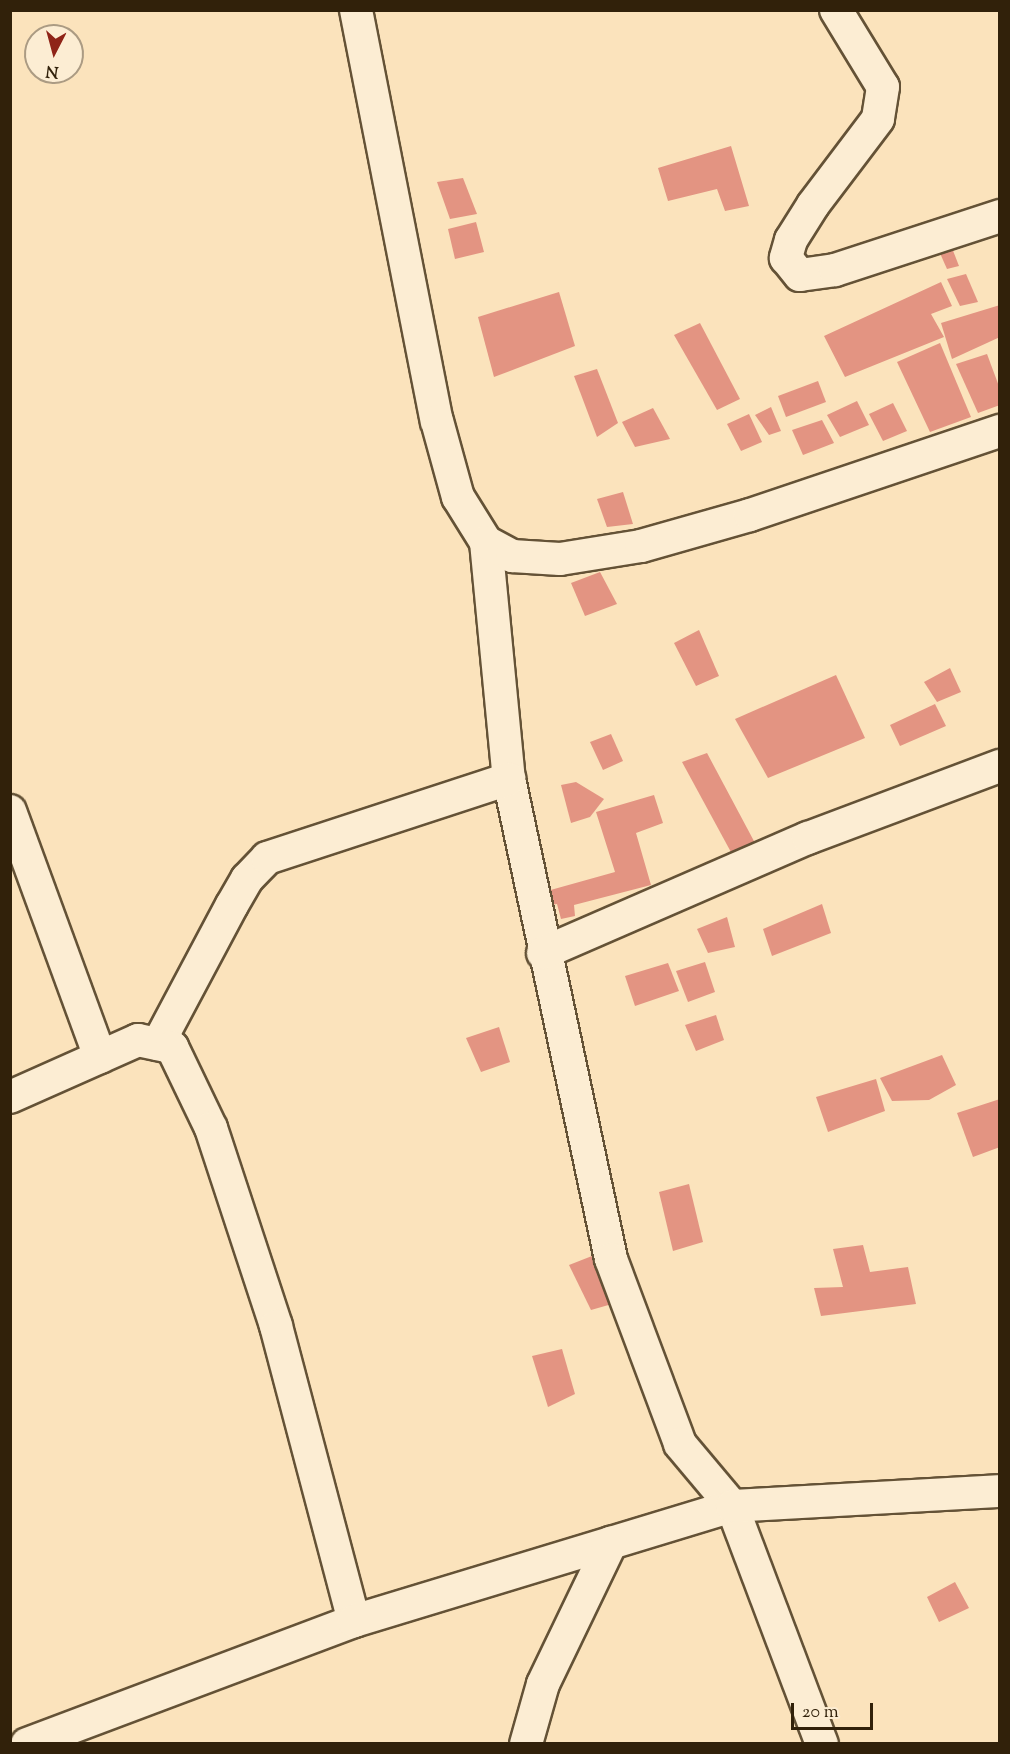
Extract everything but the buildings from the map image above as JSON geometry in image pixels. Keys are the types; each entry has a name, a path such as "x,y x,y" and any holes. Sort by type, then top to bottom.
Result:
{"street":[{"path":"357,10 437,421 458,497 486,542 509,780 543,953 611,1259 680,1444 732,1506 822,1743"},
{"path":"836,10 883,87 878,119 813,206 791,240 786,258 800,275 835,270 999,216"},
{"path":"486,542 512,556 560,559 641,546 750,515 999,431"},
{"path":"543,953 808,838 999,766"},
{"path":"158,1044 247,879 267,858 509,780"},
{"path":"10,811 100,1057"},
{"path":"10,1097 138,1040 172,1047 211,1128 276,1326 354,1621"},
{"path":"27,1743 354,1621 732,1506 993,1500"},
{"path":"526,1743 543,1684 611,1543"}]}
